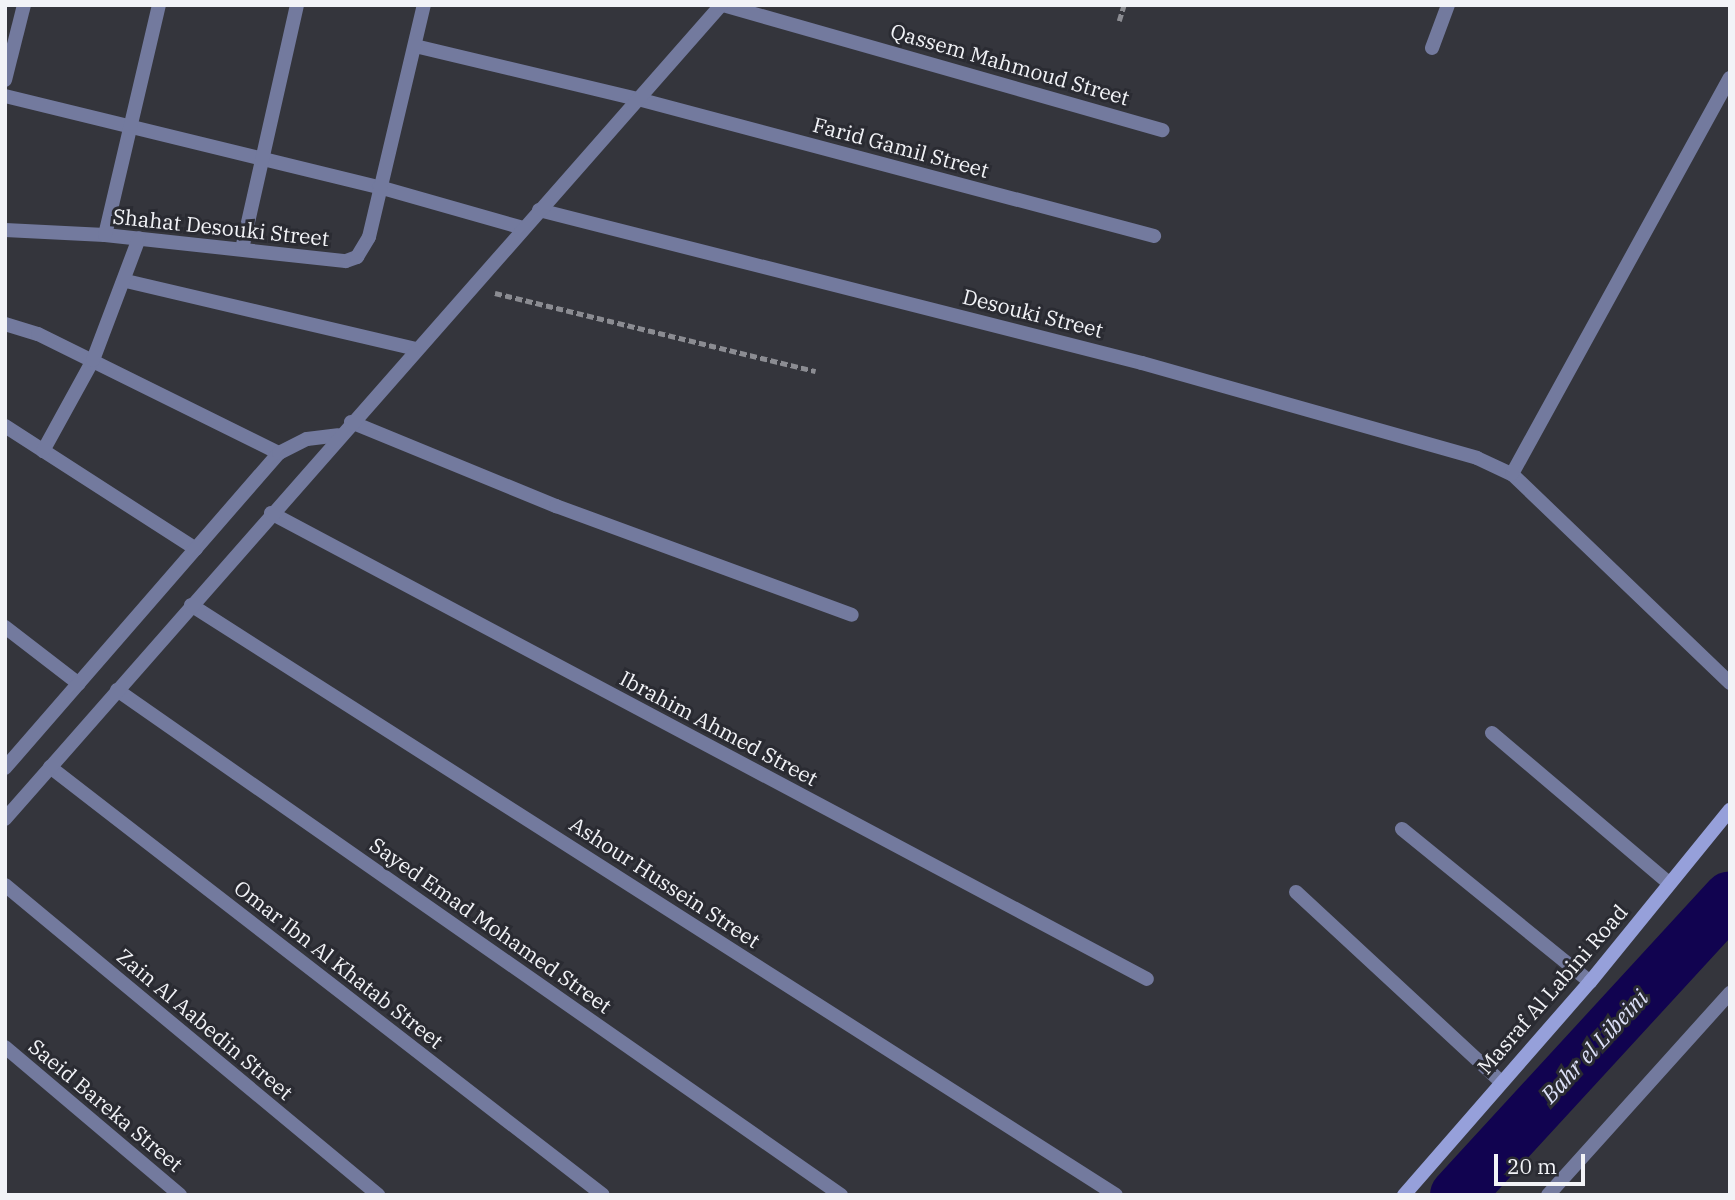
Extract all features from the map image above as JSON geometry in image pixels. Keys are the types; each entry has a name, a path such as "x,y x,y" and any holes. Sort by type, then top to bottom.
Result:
{"street":[{"path":"5,80 24,5"},
{"path":"105,235 159,5"},
{"path":"242,249 297,5"},
{"path":"379,187 424,5"},
{"path":"5,819 338,436 722,5"},
{"name":"Qassem Mahmoud Street","path":"722,5 1163,130"},
{"path":"1432,48 1448,5"},
{"name":"Farid Gamil Street","path":"415,46 638,99 1154,236"},
{"path":"1730,78 1512,474 1730,683"},
{"path":"5,96 379,187 523,228"},
{"name":"Shahat Desouki Street","path":"5,230 139,238 346,261 357,257 365,248 379,187"},
{"name":"Desouki Street","path":"539,210 1142,363 1432,442 1512,474"},
{"path":"43,450 93,360 139,238"},
{"path":"125,281 416,349"},
{"path":"5,324 93,360 279,453"},
{"path":"351,422 556,506 852,615"},
{"path":"5,426 196,549"},
{"path":"7,762 79,684 279,453 307,439 338,436"},
{"name":"Ibrahim Ahmed Street","path":"271,513 1147,979"},
{"name":"Ashour Hussein Street","path":"191,605 1116,1195"},
{"path":"5,627 79,684"},
{"name":"Sayed Emad Mohamed Street","path":"117,690 841,1195"},
{"path":"1492,733 1670,883"},
{"name":"Omar Ibn Al Khatab Street","path":"50,767 603,1195"},
{"name":"Masraf Al Labini Road","path":"1404,1195 1500,1081 1590,982 1730,810"},
{"path":"1402,829 1590,982"},
{"name":"Zain Al Aabedin Street","path":"5,885 378,1195"},
{"path":"1296,892 1500,1081"},
{"path":"1548,1195 1730,993"},
{"name":"Saeid Bareka Street","path":"5,1047 180,1195"}],"path":[{"path":"1119,21 1124,5"},
{"path":"470,287 816,371"}],"waterway":[{"name":"Bahr el Libeini","path":"1457,1195 1730,898"}]}
